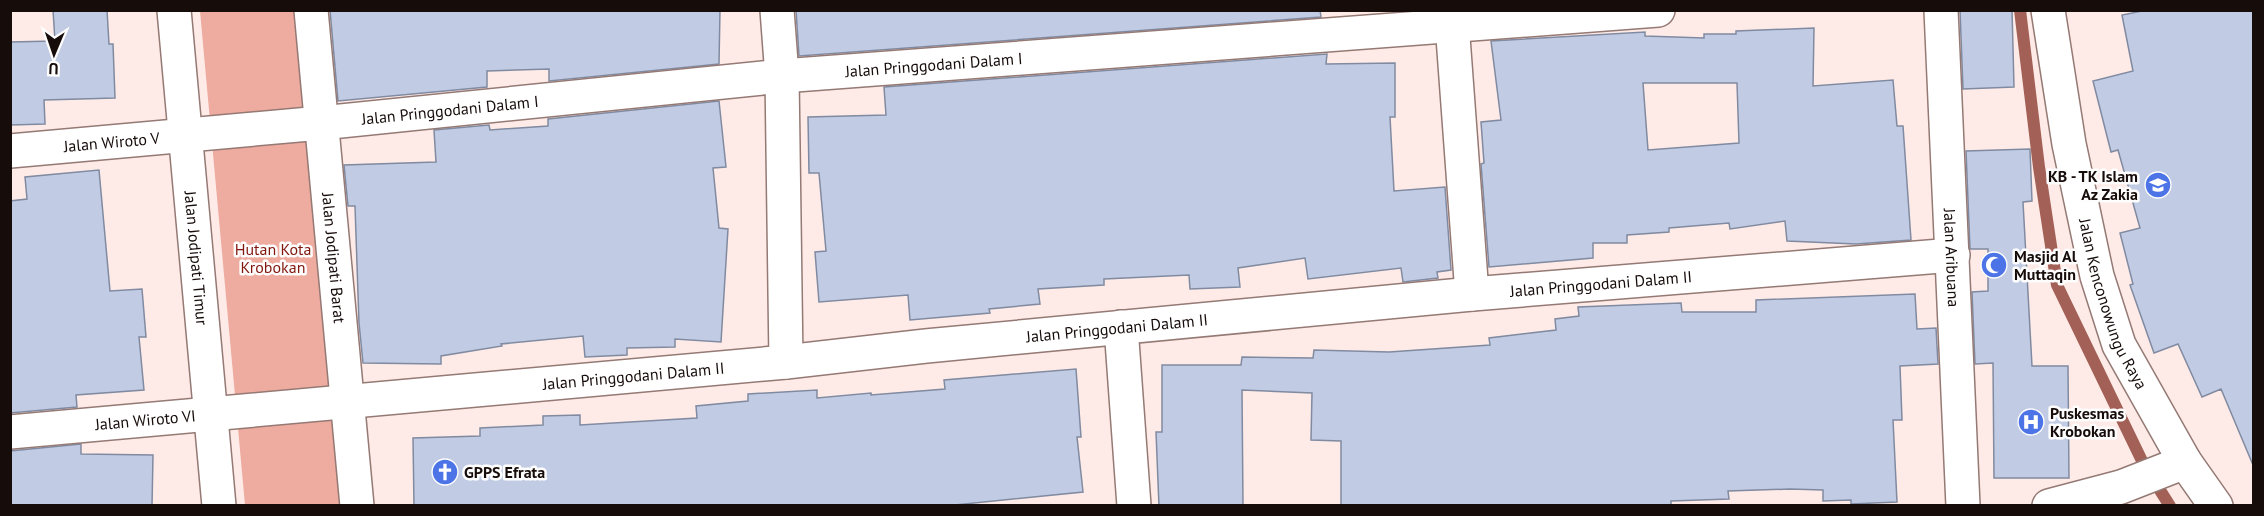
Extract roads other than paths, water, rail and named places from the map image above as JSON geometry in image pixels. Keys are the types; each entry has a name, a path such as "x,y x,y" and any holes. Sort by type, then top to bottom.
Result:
{"street":[{"name":"Jalan Jodipati Timur","path":"174,10 199,133 210,413 219,506"},
{"name":"Jalan Jodipati Barat","path":"311,10 357,506"},
{"path":"777,10 782,76 786,362"},
{"name":"Jalan Pringgodani Dalam I","path":"199,133 321,123 782,76 1452,19 1658,10"},
{"name":"Jalan Aribuana","path":"1941,10 1963,506"},
{"name":"Jalan Kenconowungu Raya","path":"2048,10 2069,144 2097,276 2119,345 2178,465 2216,506"},
{"path":"1452,19 1472,294"},
{"name":"Jalan Wiroto V","path":"10,151 199,133"},
{"name":"Jalan Pringgodani Dalam II","path":"281,406 786,362 1472,294 1953,255"},
{"path":"1121,327 1134,506"},
{"name":"Jalan Wiroto VI","path":"10,432 281,406"},
{"path":"2049,506 2121,487 2178,465"}],"waterway":[{"path":"2020,10 2039,167 2057,285 2144,465 2170,506"}],"place":[{"name":"KB - TK Islam Az Zakia","path":"2158,185"},
{"name":"Masjid Al Muttaqin","path":"1994,265"},
{"name":"Puskesmas Krobokan","path":"2031,422"},
{"name":"GPPS Efrata","path":"445,472"}],"park label":[{"name":"Hutan Kota Krobokan","path":"273,258"}]}
